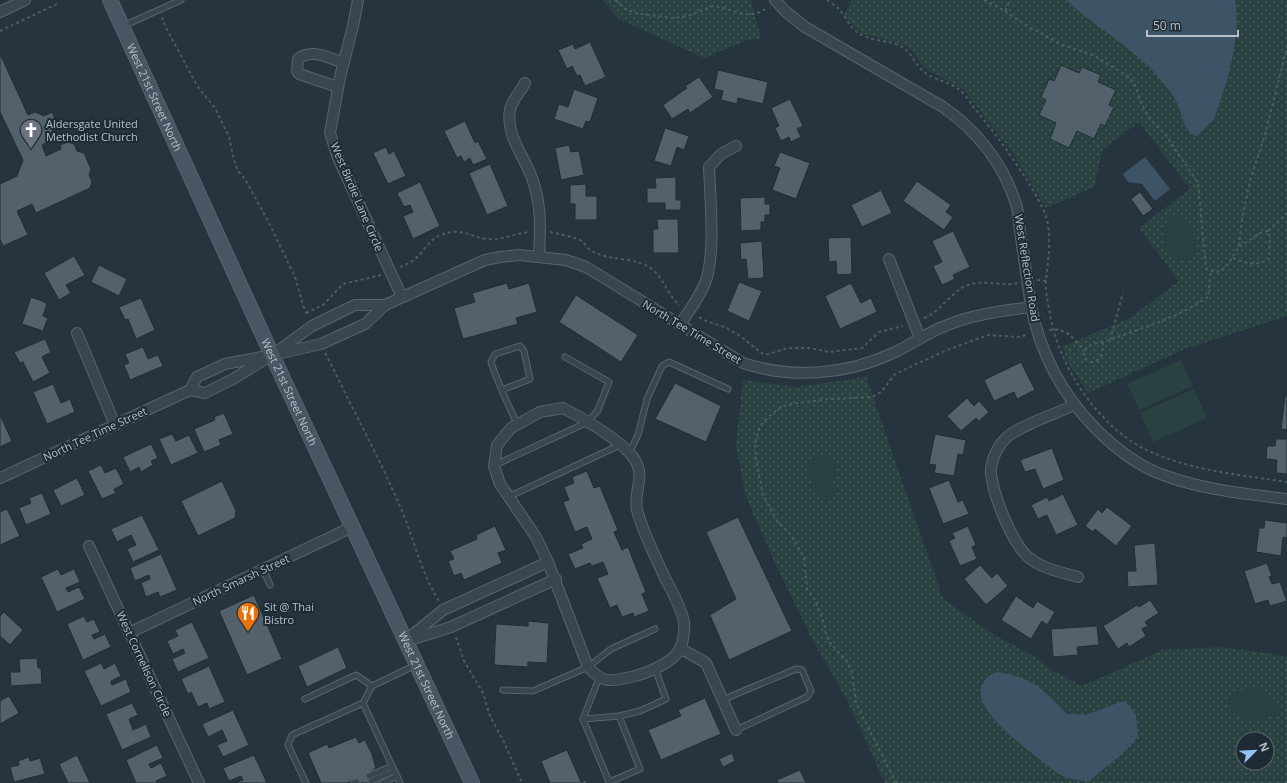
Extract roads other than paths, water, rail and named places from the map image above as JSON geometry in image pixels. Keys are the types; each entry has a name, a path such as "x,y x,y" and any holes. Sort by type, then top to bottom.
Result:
{"main road":[{"name":"West 21st Street North","path":"110,0 272,355 472,783"}],"street":[{"path":"0,12 25,0"},
{"name":"West Birdie Lane Circle","path":"358,0 338,87 330,133 338,158 402,297"},
{"name":"West Reflection Road","path":"776,1 805,27 943,107 962,119 977,135 1004,176 1017,205 1031,307 1044,350 1058,379 1074,405 1112,446 1138,464 1165,476 1212,489 1287,499"},
{"path":"338,87 299,74 297,71 298,59 303,55 316,54 344,63"},
{"path":"525,83 510,109 510,125 514,139 533,181 541,210 539,257"},
{"path":"680,325 705,284 709,272 712,226 709,167 721,154 736,146"},
{"name":"North Tee Time Street","path":"190,390 197,377 225,364 320,344 365,324 385,305 402,297 485,260 519,255 566,260 586,267 743,363 759,368 786,372 817,373 856,366 892,354 945,326 978,315 1031,307"},
{"path":"889,259 920,338"},
{"name":"North Tee Time Street","path":"0,478 190,390 205,393 233,379 272,355 312,326 355,305 385,305"},
{"path":"77,333 115,425"},
{"path":"1074,405 1021,429 1006,438 997,450 992,462 991,474 1001,508 1008,525 1017,543 1027,556 1042,567 1078,577"},
{"path":"563,408 588,422 620,445 629,453 640,472 637,508 646,535 675,597 684,623 680,648 674,656 647,673 615,681 599,678 588,667 556,579 536,537 508,498 500,484 495,465 497,445 511,428 517,424 540,412 563,408"},
{"name":"North Smarsh Street","path":"129,633 352,527"},
{"name":"West Cornelison Circle","path":"89,546 199,783"},
{"path":"406,641 443,610 548,562"},
{"path":"406,641 451,627 556,579"},
{"path":"680,648 706,663 736,730"}],"lane":[{"path":"122,27 181,0"},
{"path":"502,390 530,379 524,351 520,346 495,354 492,357 491,362 502,390 517,424"},
{"path":"495,465 588,422 598,410 609,382 565,357"},
{"path":"629,453 638,435 647,399 664,363 669,362 728,389"},
{"path":"508,498 620,445"},
{"path":"263,569 270,585"},
{"path":"503,690 533,691 588,667 611,649 655,630"},
{"path":"306,783 288,745 292,735 363,703 372,686 417,665"},
{"path":"583,719 619,716 640,711 666,699 654,668"},
{"path":"722,700 796,669 802,670 811,691 807,697 736,730"},
{"path":"305,699 356,675 372,686"},
{"path":"599,678 583,719 608,782 640,769 619,716"},
{"path":"363,703 399,783"},
{"path":"370,779 393,768"},
{"path":"382,783 397,776"}],"water":[{"path":"1066,0 1235,0 1235,44 1229,74 1215,116 1207,127 1196,136 1191,133 1185,126 1174,97 1151,69"},
{"path":"1145,157 1170,189 1155,201 1142,184 1128,182 1123,174"},
{"path":"997,672 1010,674 1029,681 1050,697 1067,714 1086,715 1120,702 1126,702 1136,715 1138,736 1121,755 1089,782 1067,778 1057,773 1021,745 994,719 985,706 981,694 983,683 988,676"}],"place":[{"name":"Aldersgate United Methodist Church","path":"31,150"},
{"name":"Sit @ Thai Bistro","path":"248,632"}]}
